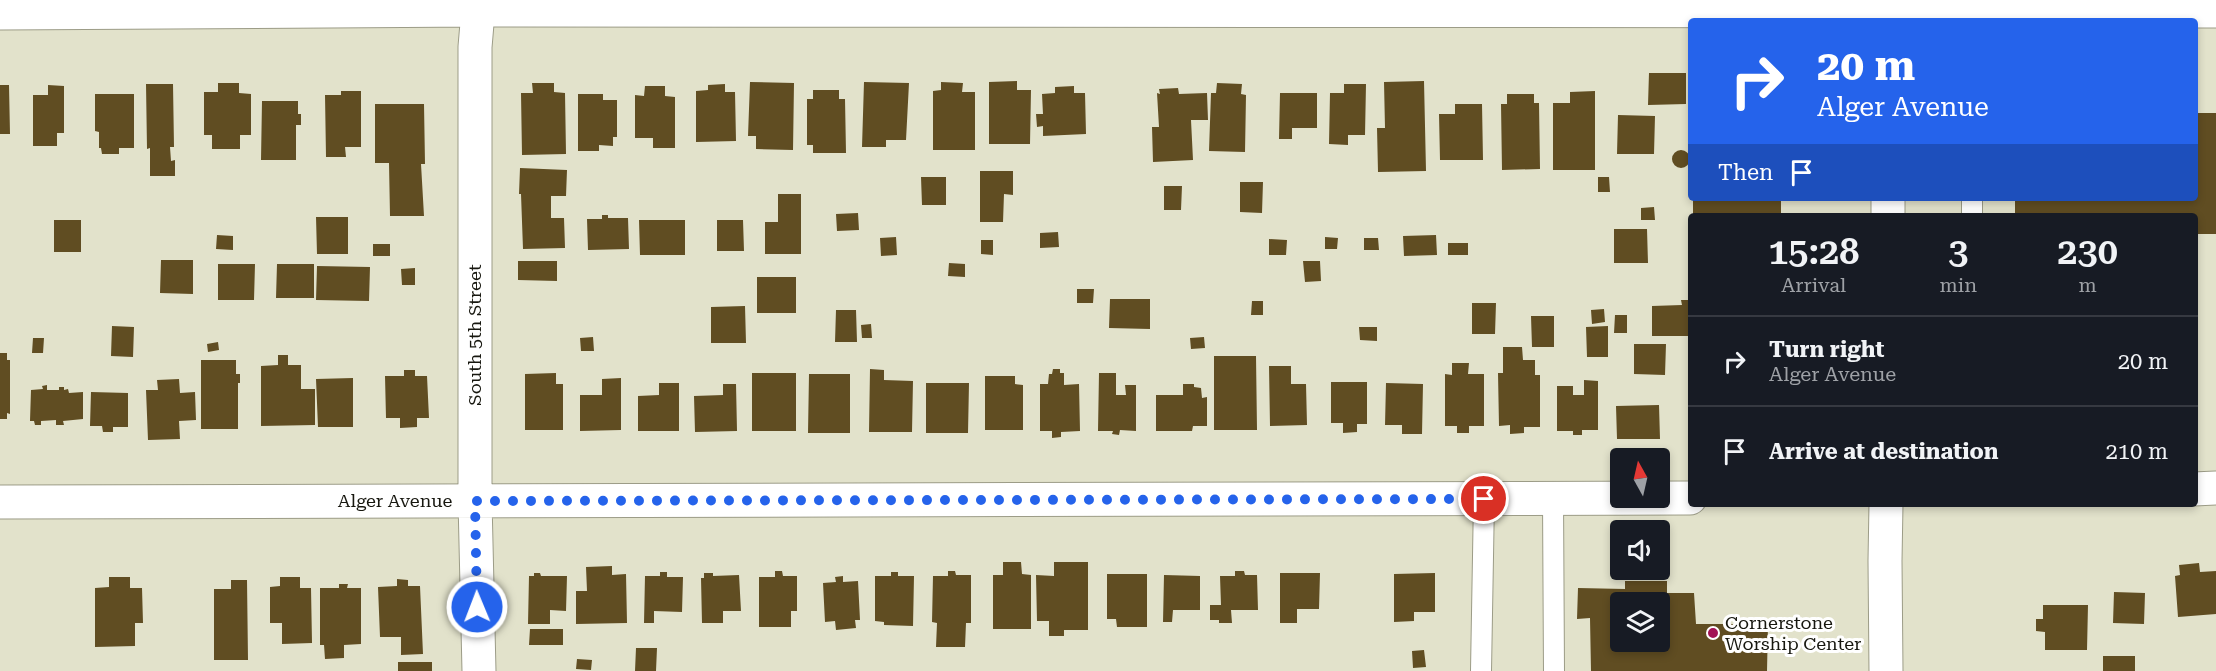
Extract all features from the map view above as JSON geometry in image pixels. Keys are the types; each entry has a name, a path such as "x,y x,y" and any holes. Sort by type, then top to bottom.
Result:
{"street":[{"path":"0,13 479,5 1885,10 2036,17 2216,11"},
{"name":"South 5th Street","path":"479,5 475,47 475,501 479,671"},
{"path":"2198,489 2216,488"},
{"name":"Alger Avenue","path":"0,502 1688,498"},
{"path":"1886,507 1886,671"}],"lane":[{"path":"1481,671 1484,499"},
{"path":"1553,499 1554,671"}],"building":[{"path":"1649,73 1686,73 1686,104 1648,105"},
{"path":"1017,81 1017,90 1031,90 1030,144 989,144 989,82"},
{"path":"1424,81 1426,171 1378,172 1377,128 1385,128 1384,82"},
{"path":"750,82 794,83 793,150 756,149 756,136 748,136"},
{"path":"864,82 909,83 906,140 886,140 886,147 862,147"},
{"path":"941,82 963,83 962,92 975,92 975,150 933,150 933,91 941,90"},
{"path":"218,83 239,83 239,93 251,94 251,135 240,135 240,149 212,149 212,135 204,135 204,92 218,92"},
{"path":"532,83 554,83 554,92 565,93 566,154 522,155 521,93 533,93"},
{"path":"1217,83 1242,84 1241,94 1246,95 1245,152 1209,151 1211,93 1216,93"},
{"path":"146,84 173,84 174,147 170,147 171,161 175,160 175,176 150,176 150,148 147,149"},
{"path":"725,84 725,92 735,92 736,141 696,142 696,91 708,90 708,85"},
{"path":"1344,84 1366,84 1365,135 1348,135 1348,145 1329,144 1330,93 1344,93"},
{"path":"0,85 9,85 10,134 0,134"},
{"path":"48,85 64,86 64,133 57,133 57,146 33,146 33,95 48,95"},
{"path":"645,86 665,86 665,96 675,97 675,148 653,148 653,138 635,138 635,95 644,96"},
{"path":"1074,86 1074,93 1085,93 1086,134 1043,136 1043,126 1037,127 1036,114 1043,114 1042,94 1055,93 1055,87"},
{"path":"1178,88 1179,94 1207,93 1208,120 1191,120 1193,160 1153,162 1152,127 1159,127 1157,93 1160,94 1159,89"},
{"path":"813,90 839,90 839,99 845,99 846,153 813,153 813,145 807,145 807,99 813,99"},
{"path":"341,91 361,91 361,147 345,147 346,157 326,157 325,95 341,95"},
{"path":"1595,91 1595,170 1553,170 1553,103 1570,103 1570,92"},
{"path":"1280,93 1317,93 1317,128 1292,128 1292,139 1279,139"},
{"path":"95,94 134,94 134,148 119,148 119,154 102,154 99,148 99,132 95,131"},
{"path":"578,94 603,94 603,100 617,100 617,137 613,137 613,146 599,145 599,151 578,151"},
{"path":"1507,94 1534,94 1534,103 1539,103 1540,169 1502,170 1501,104 1507,104"},
{"path":"262,101 298,101 301,125 296,125 296,160 261,160"},
{"path":"375,104 424,104 425,164 421,164 424,216 390,216 389,163 375,163"},
{"path":"1455,104 1482,104 1483,160 1440,160 1439,114 1455,114"},
{"path":"2198,113 2216,113 2216,234 2198,234 2198,213 2015,213 2015,201 2198,201"},
{"path":"1618,115 1655,116 1654,154 1617,154"},
{"path":"1677,150 1688,152 1688,166 1677,168 1672,163 1672,155"},
{"path":"520,168 567,170 566,196 551,196 551,218 564,218 565,248 523,249 521,194 519,194"},
{"path":"980,171 1013,171 1013,195 1004,194 1003,222 980,222"},
{"path":"921,177 946,177 946,205 922,205"},
{"path":"1598,177 1609,177 1610,192 1598,192"},
{"path":"1240,182 1263,182 1262,213 1240,212"},
{"path":"1164,186 1182,186 1181,210 1164,210"},
{"path":"778,194 801,194 801,254 765,254 765,222 778,222"},
{"path":"1693,201 1781,201 1781,213 1693,213"},
{"path":"1654,207 1655,220 1641,220 1641,208"},
{"path":"858,213 859,230 837,231 836,214"},
{"path":"602,215 608,215 608,218 628,218 629,249 588,250 587,219 602,219"},
{"path":"316,217 348,217 348,254 317,254"},
{"path":"54,220 81,220 81,252 54,252"},
{"path":"639,220 685,220 685,255 640,255"},
{"path":"717,220 743,220 744,251 717,251"},
{"path":"1614,229 1647,229 1648,263 1614,263"},
{"path":"1058,232 1059,247 1040,248 1040,233"},
{"path":"217,235 233,236 233,250 216,249"},
{"path":"1436,235 1437,255 1404,256 1403,236"},
{"path":"896,237 897,255 881,256 880,238"},
{"path":"1325,237 1338,238 1337,249 1325,249"},
{"path":"1364,238 1378,238 1379,250 1364,250"},
{"path":"1269,239 1287,240 1286,255 1269,255"},
{"path":"981,240 993,240 993,255 981,254"},
{"path":"1448,243 1468,243 1468,255 1448,255"},
{"path":"373,244 390,244 390,256 373,256"},
{"path":"161,260 193,260 193,294 160,293"},
{"path":"518,261 557,261 557,281 518,280"},
{"path":"1303,261 1320,261 1321,281 1305,282"},
{"path":"949,263 965,264 965,277 948,276"},
{"path":"218,264 255,264 254,300 218,300"},
{"path":"277,264 314,264 314,298 276,298"},
{"path":"317,266 370,267 369,301 316,300"},
{"path":"415,268 415,285 402,285 401,269"},
{"path":"757,277 796,277 796,313 757,313"},
{"path":"1077,289 1094,289 1093,303 1077,303"},
{"path":"1110,299 1150,299 1150,329 1109,328"},
{"path":"1681,300 1688,300 1688,336 1652,336 1652,306 1682,305"},
{"path":"1252,301 1263,301 1263,315 1251,315"},
{"path":"1472,303 1496,303 1495,334 1472,334"},
{"path":"745,306 746,343 711,343 711,307"},
{"path":"1604,309 1605,322 1592,324 1591,310"},
{"path":"836,310 856,310 857,342 835,342"},
{"path":"1615,315 1627,315 1627,333 1614,333"},
{"path":"1531,316 1554,316 1554,347 1532,347"},
{"path":"871,324 872,338 862,338 861,325"},
{"path":"112,326 134,327 133,357 111,356"},
{"path":"1608,326 1608,357 1587,357 1586,327"},
{"path":"1359,327 1377,327 1377,341 1360,340"},
{"path":"593,337 594,351 581,351 580,338"},
{"path":"1204,337 1205,348 1191,349 1190,338"},
{"path":"33,338 44,338 43,353 32,353"},
{"path":"218,342 219,350 208,352 207,344"},
{"path":"1634,344 1666,344 1665,375 1634,374"},
{"path":"1503,347 1522,347 1523,360 1535,360 1535,375 1540,375 1540,427 1524,427 1524,433 1510,434 1510,425 1499,426 1498,373 1503,373"},
{"path":"0,353 7,353 7,360 10,360 10,414 7,413 7,419 0,419"},
{"path":"278,355 288,355 288,365 301,365 301,389 315,389 315,425 261,426 261,366 278,365"},
{"path":"1214,356 1256,356 1257,430 1214,430"},
{"path":"201,360 236,360 236,374 240,374 238,429 201,429"},
{"path":"1452,363 1469,363 1468,374 1484,374 1484,426 1469,426 1469,433 1457,433 1457,426 1445,426 1445,374 1452,375"},
{"path":"1269,366 1291,366 1291,384 1306,384 1307,425 1270,426"},
{"path":"870,369 884,370 884,380 913,381 912,432 869,432"},
{"path":"1053,369 1060,369 1060,373 1064,373 1064,385 1079,384 1080,431 1061,432 1061,437 1052,438 1052,431 1040,431 1040,384 1048,384 1049,374 1052,374"},
{"path":"404,370 415,370 415,376 427,376 429,418 417,418 417,427 400,428 400,418 386,418 385,376 404,376"},
{"path":"556,373 556,384 563,384 563,430 525,430 525,374"},
{"path":"752,373 796,373 796,431 752,431"},
{"path":"1099,373 1116,373 1116,395 1126,395 1125,385 1136,385 1136,431 1120,430 1119,435 1112,434 1113,431 1098,431"},
{"path":"809,374 850,374 850,433 808,433"},
{"path":"985,376 1015,376 1015,384 1023,385 1023,430 985,430"},
{"path":"353,378 353,427 318,427 316,379"},
{"path":"621,378 621,430 580,431 580,395 602,395 602,379"},
{"path":"179,379 180,393 195,392 196,420 179,421 180,439 148,440 146,390 158,390 157,380"},
{"path":"1584,380 1598,381 1598,430 1582,430 1582,435 1573,435 1573,431 1557,431 1557,386 1573,386 1573,395 1584,395"},
{"path":"1331,382 1367,382 1367,424 1357,424 1357,432 1343,433 1343,423 1331,423"},
{"path":"659,383 679,383 679,431 638,431 638,396 659,395"},
{"path":"926,383 969,383 968,433 926,433"},
{"path":"1386,383 1423,384 1422,434 1402,434 1402,425 1385,425"},
{"path":"723,384 736,384 737,431 695,432 694,396 723,395"},
{"path":"1183,384 1194,384 1194,387 1201,388 1202,398 1207,397 1207,426 1193,426 1192,431 1156,431 1156,395 1183,395"},
{"path":"47,385 47,390 59,390 59,387 64,387 64,390 68,389 69,393 83,392 83,419 63,421 64,425 56,425 56,420 41,421 41,425 35,425 34,421 30,421 31,390 43,389 42,386"},
{"path":"91,392 128,393 128,427 113,427 113,432 103,432 102,426 90,426"},
{"path":"1659,405 1660,439 1617,439 1616,406"},
{"path":"1003,562 1021,562 1022,574 1031,575 1031,629 993,629 993,575 1003,575"},
{"path":"1054,562 1088,562 1088,630 1064,630 1064,636 1049,636 1049,621 1037,621 1036,575 1054,576"},
{"path":"2199,563 2200,572 2216,571 2216,614 2178,617 2175,576 2180,575 2179,565"},
{"path":"612,566 612,575 626,574 627,623 576,624 576,591 587,591 586,567"},
{"path":"775,571 782,571 783,576 797,576 797,611 791,611 791,627 759,627 759,577 775,577"},
{"path":"948,571 955,571 956,575 971,575 971,623 966,623 965,647 936,647 937,623 932,622 933,576 948,576"},
{"path":"1235,571 1244,571 1245,575 1257,575 1258,610 1231,610 1232,623 1210,620 1210,605 1221,605 1220,576 1235,576"},
{"path":"660,572 667,572 667,577 683,577 682,612 654,611 654,623 644,623 645,576 660,576"},
{"path":"891,572 898,572 898,576 914,576 913,626 884,625 884,622 875,621 875,576 891,576"},
{"path":"534,573 540,573 541,576 567,576 566,611 550,610 550,624 528,624 529,576 534,576"},
{"path":"704,573 713,573 713,576 739,575 741,611 723,611 723,623 702,623 701,578 704,578"},
{"path":"1280,573 1320,573 1319,609 1297,609 1297,623 1280,623"},
{"path":"1435,573 1435,612 1414,612 1414,621 1394,622 1394,574"},
{"path":"1107,574 1147,574 1147,627 1117,627 1116,619 1107,619"},
{"path":"1164,575 1200,576 1200,610 1173,610 1172,622 1163,622"},
{"path":"843,576 843,582 858,581 860,620 855,620 856,628 836,630 835,621 825,622 823,583 836,582 835,577"},
{"path":"109,577 130,577 130,588 142,588 143,623 135,623 135,646 95,647 95,588 109,587"},
{"path":"280,577 300,577 300,588 311,588 312,643 282,644 282,623 270,623 270,587 280,586"},
{"path":"397,579 408,580 408,586 420,586 423,654 401,655 401,637 380,637 378,587 397,586"},
{"path":"231,580 247,580 248,660 214,660 214,589 231,589"},
{"name":"Cornerstone Worship Center","path":"1625,581 1667,581 1667,592 1610,592 1610,652 1670,652 1670,593 1694,593 1696,624 1768,624 1767,671 1591,671 1590,618 1577,619 1578,588 1625,589"},
{"path":"339,584 348,584 347,588 361,588 361,644 344,645 344,658 325,659 324,645 320,645 320,588 339,588"},
{"path":"2114,592 2145,593 2144,624 2113,623"},
{"path":"2043,605 2088,605 2087,650 2045,650 2045,632 2036,631 2036,619 2043,619"},
{"path":"530,629 563,629 563,645 529,645"},
{"path":"636,648 657,648 656,671 635,671"},
{"path":"1424,650 1426,667 1413,668 1412,651"},
{"path":"2103,656 2135,656 2135,671 2103,671"},
{"path":"577,659 592,660 591,670 576,669"},
{"path":"398,662 432,662 432,671 398,671"}],"place":[{"name":"Cornerstone Worship Center","path":"1713,633"}],"route":[{"path":"477,607 475,501 1484,499"}]}
